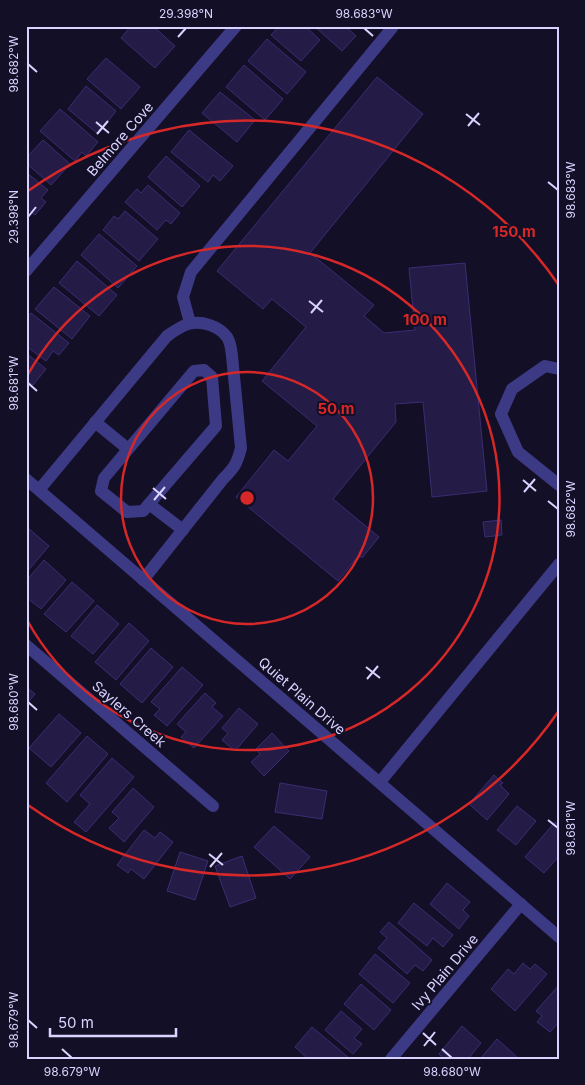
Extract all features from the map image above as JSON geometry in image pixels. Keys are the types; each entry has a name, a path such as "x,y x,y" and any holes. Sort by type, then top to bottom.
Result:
{"street":[{"name":"Belmore Cove","path":"26,271 236,26"},
{"path":"190,323 183,297 191,272 392,28"},
{"path":"39,490 167,336 178,328 190,323 210,325 226,336 230,344 241,448 235,466 143,580"},
{"path":"559,369 545,366 512,389 501,414 518,452 559,485"},
{"path":"204,370 212,377 216,426 149,504 143,511 127,512 101,492 104,478 194,371 204,370"},
{"path":"95,422 128,449"},
{"name":"Quiet Plain Drive","path":"26,479 559,937"},
{"path":"149,504 183,530"},
{"path":"380,782 559,564"},
{"name":"Saylers Creek","path":"26,645 213,806"},
{"name":"Ivy Plain Drive","path":"391,1059 522,904"}],"building":[{"path":"131,26 153,26 175,46 155,68 121,38"},
{"path":"279,26 305,26 320,40 301,61 271,35"},
{"path":"314,26 345,26 356,36 342,51"},
{"path":"267,39 306,72 287,94 248,61"},
{"path":"106,58 140,87 121,109 87,79"},
{"path":"244,65 283,99 265,120 226,87"},
{"path":"377,77 423,114 310,253 374,305 364,316 384,333 415,330 409,268 465,263 487,491 432,497 423,402 395,404 396,422 333,499 379,537 362,558 359,555 338,581 236,497 274,450 288,461 317,426 262,381 306,327 272,299 263,309 217,271"},
{"path":"86,86 116,111 98,134 68,109"},
{"path":"220,92 255,120 237,142 202,113"},
{"path":"60,109 98,142 86,156 82,152 75,161 40,131"},
{"path":"189,130 233,166 220,181 213,175 208,182 171,152"},
{"path":"43,140 70,164 51,185 26,163 26,158"},
{"path":"166,156 200,186 182,207 148,177"},
{"path":"26,172 48,190 41,198 46,202 35,215 26,208"},
{"path":"148,185 180,213 171,224 166,220 157,230 125,202 137,189 141,193"},
{"path":"125,211 158,239 139,261 103,230 114,216 118,219"},
{"path":"99,234 137,266 118,288 81,255"},
{"path":"77,261 117,295 99,316 59,283"},
{"path":"54,287 90,316 72,339 35,309"},
{"path":"31,313 69,343 59,355 53,351 46,361 26,346 26,319"},
{"path":"26,353 46,369 33,385 26,380"},
{"path":"501,520 502,535 485,537 483,522"},
{"path":"28,528 49,546 26,573 26,530"},
{"path":"44,560 66,580 41,609 26,597 26,581"},
{"path":"72,582 94,601 66,632 44,614"},
{"path":"97,605 119,624 93,654 71,636"},
{"path":"129,623 149,641 116,680 95,662"},
{"path":"151,648 173,667 142,703 120,684"},
{"path":"182,667 203,685 167,726 154,715 160,709 151,702"},
{"path":"26,687 35,694 26,705"},
{"path":"205,693 216,703 212,707 223,716 194,748 181,737 186,732 177,724"},
{"path":"239,708 258,724 235,751 222,740 228,733 222,728"},
{"path":"59,714 81,733 51,767 29,748"},
{"path":"272,733 289,751 264,776 251,762 260,754 256,749"},
{"path":"87,736 108,754 67,802 46,783"},
{"path":"112,758 134,777 86,832 74,822 90,804 80,795"},
{"path":"494,775 503,783 500,785 509,794 487,820 469,804"},
{"path":"280,783 327,791 322,819 275,812"},
{"path":"133,788 154,807 124,842 109,828 119,818 112,812"},
{"path":"517,806 536,821 516,845 497,830"},
{"path":"555,822 559,825 559,856 544,873 525,857"},
{"path":"274,826 310,857 290,879 254,847"},
{"path":"144,830 155,838 160,832 173,842 144,879 131,869 128,873 117,865"},
{"path":"180,852 208,861 195,900 167,891"},
{"path":"242,856 256,898 230,907 215,866"},
{"path":"447,883 470,902 463,910 469,916 459,929 430,904"},
{"path":"414,903 453,935 443,947 433,938 427,946 398,923"},
{"path":"389,922 432,960 423,971 415,965 407,974 378,948 387,938 380,932"},
{"path":"375,954 410,983 393,1003 359,974"},
{"path":"523,963 530,969 535,964 547,974 515,1011 491,989 508,969 514,974"},
{"path":"361,984 391,1010 374,1030 344,1004"},
{"path":"559,985 559,1022 550,1032 537,1022 542,1016 536,1011"},
{"path":"341,1011 362,1029 354,1038 362,1044 353,1054 325,1030"},
{"path":"462,1026 481,1043 468,1059 444,1059 439,1054"},
{"path":"312,1027 349,1059 308,1059 295,1047"},
{"path":"497,1039 517,1057 515,1059 480,1059"}]}
